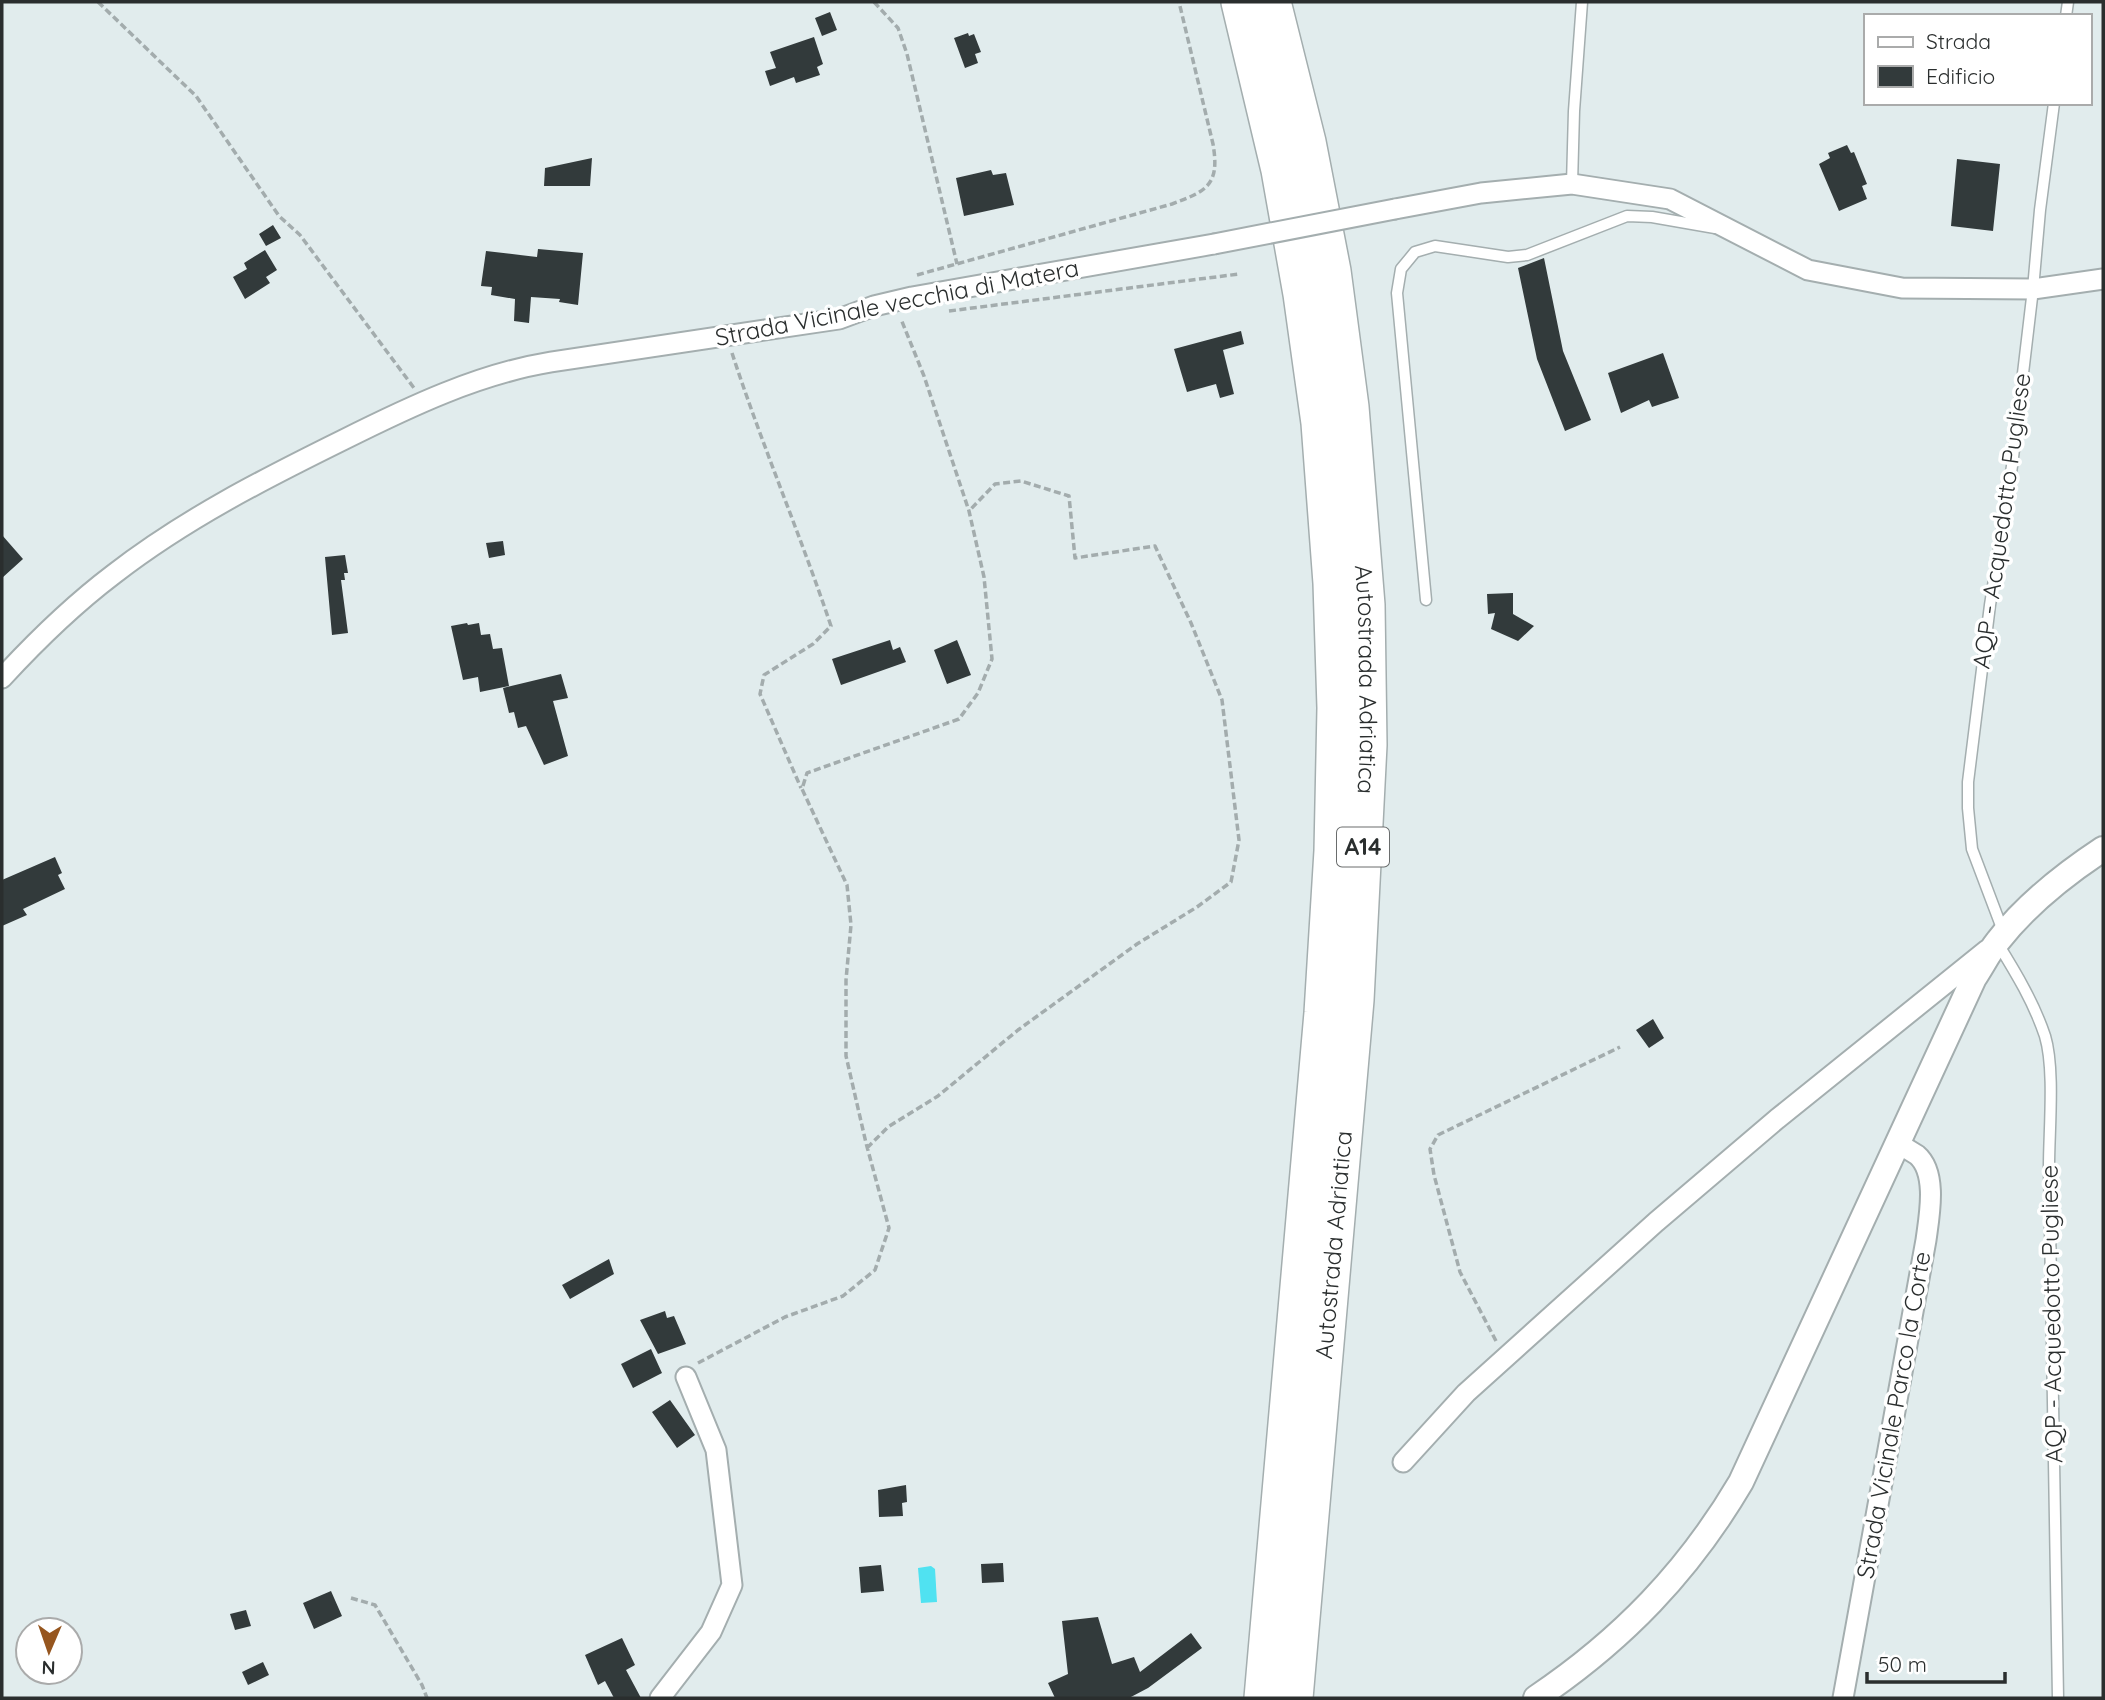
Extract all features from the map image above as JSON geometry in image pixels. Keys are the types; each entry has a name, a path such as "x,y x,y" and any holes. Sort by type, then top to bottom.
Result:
{"highway":[{"name":"Autostrada Adriatica","path":"1240,2 1280,170 1302,294 1320,423 1332,583 1336,708 1333,851 1323,1013 1263,1698"},
{"name":"Autostrada Adriatica","path":"1272,2 1307,142 1332,271 1350,407 1366,605 1368,745 1355,1000 1294,1698"}],"street":[{"name":"Strada Vicinale vecchia di Matera","path":"2,678 43,634 116,572 224,501 423,401 520,367 839,319 874,306 912,297 1214,244 1481,193 1572,184"},
{"path":"1572,184 1670,200 1808,270 1902,288 2034,289 2103,279"},
{"path":"1403,1462 1466,1393 1656,1222 1746,1144 2000,938 2031,906 2083,862 2103,849"},
{"path":"1536,1698 1624,1630 1677,1575 1726,1507 1741,1482 1969,987 2000,938"},
{"name":"Strada Vicinale Parco la Corte","path":"1843,1698 1931,1201 1928,1178 1921,1160 1898,1144"},
{"path":"660,1698 711,1632 733,1585 716,1450 686,1377"}],"lane":[{"path":"1572,184 1582,2"},
{"name":"AQP - Acquedotto Pugliese","path":"2054,105 2012,466 1990,605 1968,782 1968,808 1972,849 1998,923 2000,938 2046,1038 2050,1083 2049,1232 2058,1698"},
{"path":"1426,600 1397,293 1401,269 1415,252 1435,246 1508,257 1527,255 1627,216 1652,217 1712,229 1726,227"}],"path":[{"path":"98,2 196,96 279,216 300,235 423,401"},
{"path":"874,2 898,28 907,54 957,264"},
{"path":"909,278 1172,204 1199,194 1212,181 1217,164 1179,2"},
{"path":"937,313 1239,274"},
{"path":"802,789 807,773 959,719 978,693 992,659 984,577 969,511 924,376 900,317 909,316"},
{"path":"686,1377 690,1367 785,1317 843,1296 875,1270 889,1228 846,1056 846,980 851,925 847,886 760,694 764,675 813,644 831,626 811,566 759,436 727,337"},
{"path":"867,1148 888,1127 937,1096 1018,1030 1137,944 1197,907 1231,882 1239,840 1222,700 1191,623 1155,546 1075,558 1069,496 1021,481 995,484 969,511"},
{"path":"1504,1359 1460,1272 1433,1175 1430,1149 1438,1135 1620,1046"},
{"path":"351,1598 375,1605 427,1698"}],"water":[{"path":"931,1566 935,1569 937,1602 921,1603 918,1568"}],"building":[{"path":"830,12 837,30 822,36 815,18"},
{"path":"968,33 969,36 974,34 981,52 975,54 978,63 965,68 954,38"},
{"path":"814,37 823,64 817,67 820,75 796,83 794,77 770,86 765,71 776,68 770,52"},
{"path":"1847,145 1851,153 1854,152 1867,184 1862,186 1867,199 1839,211 1819,164 1830,158 1828,153"},
{"path":"592,158 590,186 544,186 545,168"},
{"path":"1957,159 2000,164 1993,231 1951,226"},
{"path":"991,170 993,175 1006,173 1014,205 964,216 956,178"},
{"path":"273,225 281,238 266,246 259,234"},
{"path":"538,249 583,253 578,305 559,302 560,299 531,297 529,323 514,321 515,299 491,295 492,287 481,286 486,251 537,257"},
{"path":"265,250 277,270 266,277 270,283 245,299 233,277 247,269 244,263"},
{"path":"1544,258 1563,351 1591,420 1565,431 1537,359 1518,268"},
{"path":"1241,331 1244,344 1223,350 1234,394 1220,398 1216,384 1187,392 1174,349"},
{"path":"1663,353 1679,398 1652,407 1649,400 1621,413 1608,373"},
{"path":"2,535 23,559 2,578"},
{"path":"503,541 505,555 489,558 486,543"},
{"path":"345,555 348,573 344,573 345,580 341,580 348,633 332,635 325,557"},
{"path":"1513,593 1513,614 1534,626 1518,641 1491,629 1495,613 1488,614 1487,594"},
{"path":"479,623 481,635 490,634 493,649 502,648 509,686 480,692 478,677 463,680 451,626"},
{"path":"890,640 893,650 900,647 906,662 841,685 832,659"},
{"path":"957,640 971,675 947,684 934,650"},
{"path":"561,674 568,698 553,701 568,756 544,765 526,726 518,728 514,712 509,713 503,688"},
{"path":"55,857 62,873 58,875 65,889 23,909 27,915 2,926 2,880"},
{"path":"1653,1019 1664,1038 1649,1048 1636,1030"},
{"path":"609,1259 614,1274 570,1299 562,1285"},
{"path":"665,1311 667,1318 674,1316 686,1344 658,1354 640,1320"},
{"path":"651,1349 662,1373 633,1388 621,1364"},
{"path":"670,1400 695,1435 677,1448 652,1412"},
{"path":"906,1485 907,1502 902,1503 903,1516 879,1517 878,1490"},
{"path":"1003,1563 1004,1582 982,1583 981,1564"},
{"path":"881,1565 884,1591 861,1593 859,1567"},
{"path":"331,1591 342,1616 314,1629 303,1603"},
{"path":"246,1610 251,1626 235,1630 230,1614"},
{"path":"1098,1617 1112,1664 1134,1657 1140,1672 1191,1633 1202,1648 1148,1688 1129,1698 1055,1698 1048,1683 1068,1674 1062,1621"},
{"path":"622,1638 635,1665 626,1670 641,1698 614,1698 605,1681 598,1685 585,1655"},
{"path":"263,1662 269,1675 248,1685 242,1672"}]}
